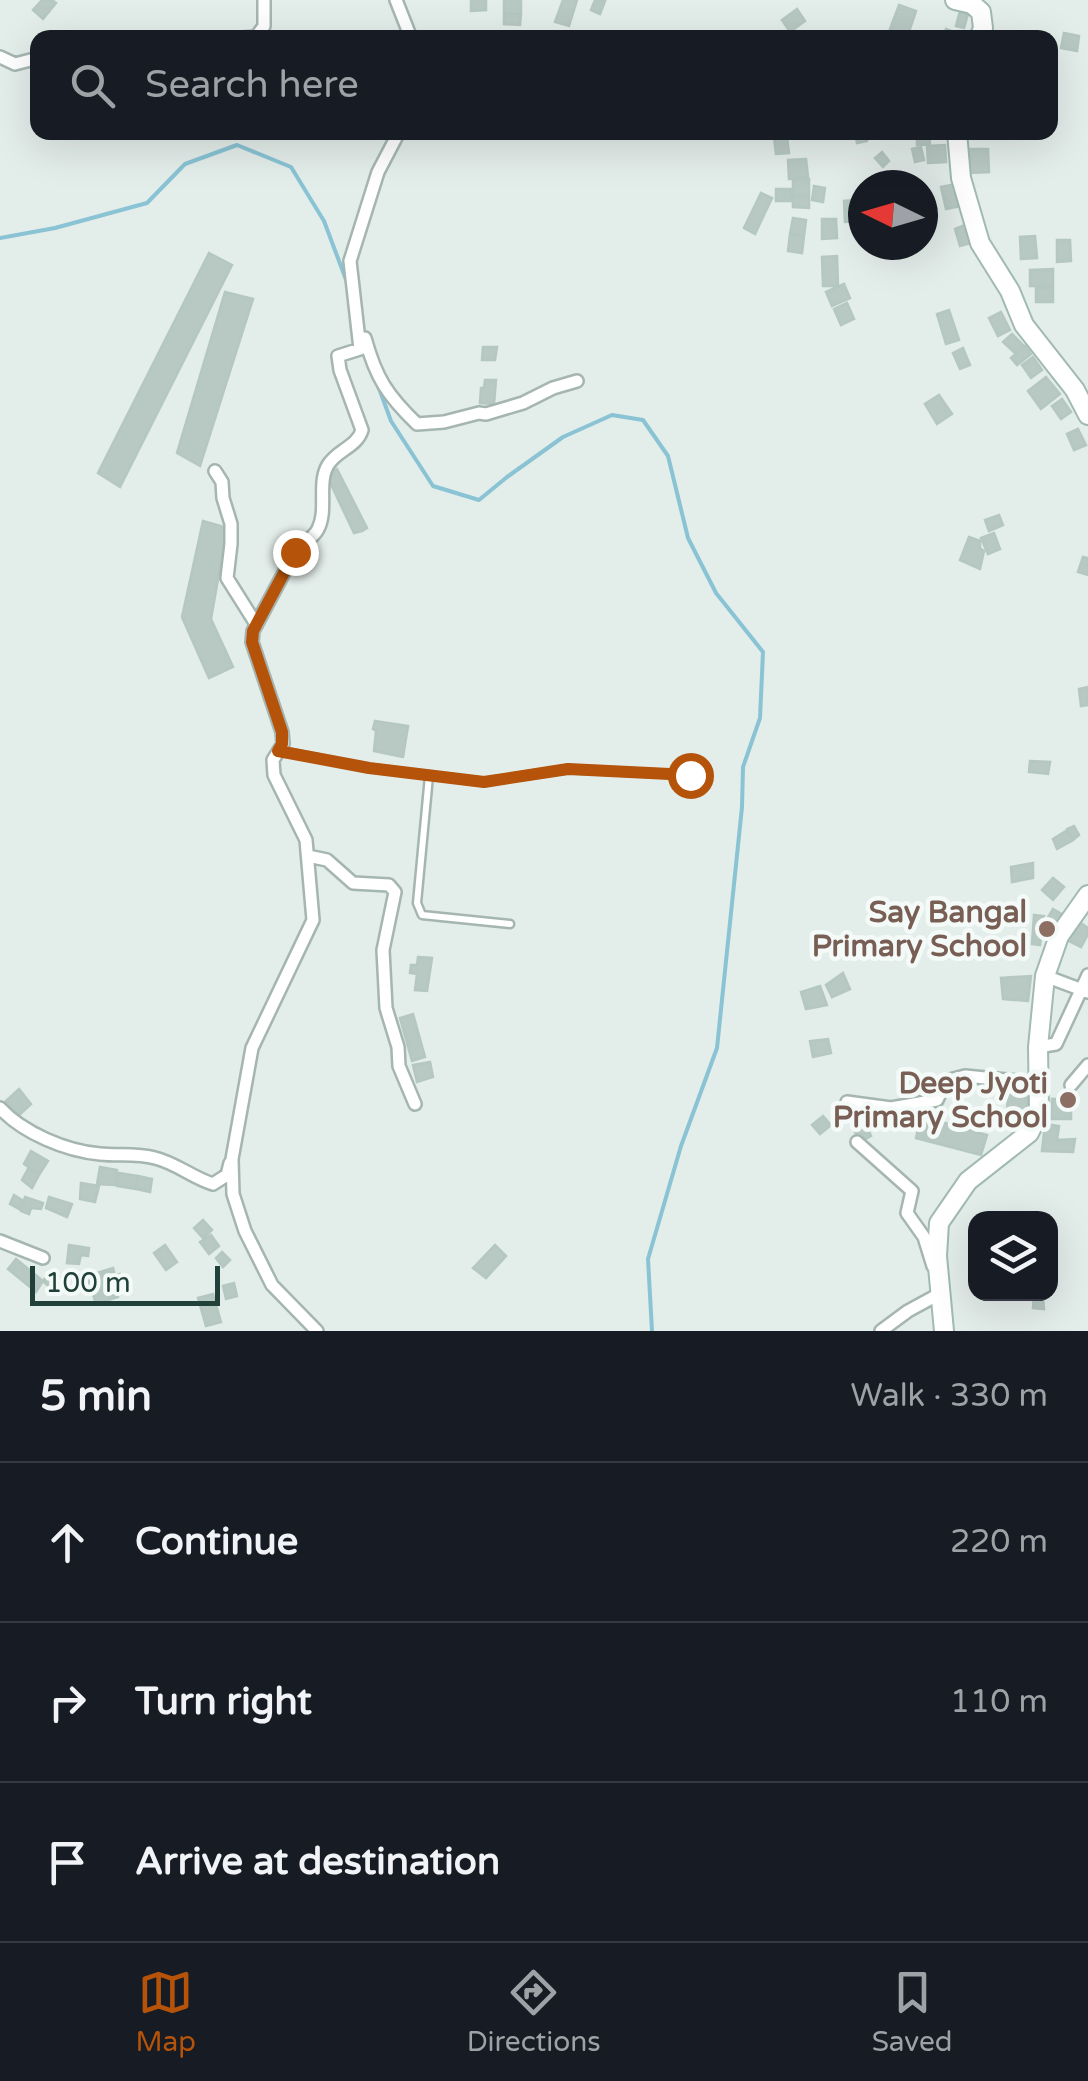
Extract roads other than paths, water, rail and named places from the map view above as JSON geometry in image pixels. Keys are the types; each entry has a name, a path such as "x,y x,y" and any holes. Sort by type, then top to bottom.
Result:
{"street":[{"path":"261,30 264,0"},
{"path":"396,0 408,30"},
{"path":"955,0 972,4 981,12 982,30"},
{"path":"0,56 15,64 30,60"},
{"path":"0,1108 26,1131 64,1145 97,1154 162,1159 213,1184 226,1175 252,1048 313,920 306,840 274,775 273,760 282,744 282,732 252,642 256,624 295,552 316,533 320,524 330,462 360,438 362,430 338,356 360,349 350,261 378,172 395,140"},
{"path":"958,140 961,178 980,243 1010,291 1024,324 1075,390 1088,415"},
{"path":"354,297 379,381 418,424 523,404 577,381"},
{"path":"215,471 222,482 231,524 227,578 256,624"},
{"path":"308,856 327,860 353,883 388,884 395,892 384,950 386,1008 398,1047 398,1066 414,1104"},
{"path":"944,1331 937,1256 939,1223 968,1181 1030,1132 1039,1112 1038,1047 1045,976 1059,936 1088,896"},
{"path":"1038,1047 1056,1044 1088,975"},
{"path":"1045,976 1084,990"},
{"path":"1072,1085 1088,1065"},
{"path":"847,1102 891,1108 937,1100 946,1080 965,1076 1037,1084"},
{"path":"856,1142 912,1191 907,1212 924,1237 941,1293"},
{"path":"232,1159 233,1194 244,1231 272,1285 316,1331"},
{"path":"0,1241 42,1258"},
{"path":"881,1331 941,1293"}],"lane":[{"path":"278,751 484,782 568,769 690,775"},
{"path":"429,776 417,903 422,916 510,924"}],"waterway":[{"path":"0,238 55,228 147,203 185,164 237,145 291,167 324,221 348,285"},
{"path":"376,380 391,421 433,486 479,500 563,437 612,415 643,420 668,456 688,538 716,593 763,652 760,718 743,767 717,1048 681,1146 648,1259 652,1331"}],"place":[{"name":"Say Bangal Primary School","path":"1047,929"},
{"name":"Deep Jyoti Primary School","path":"1068,1100"}]}
